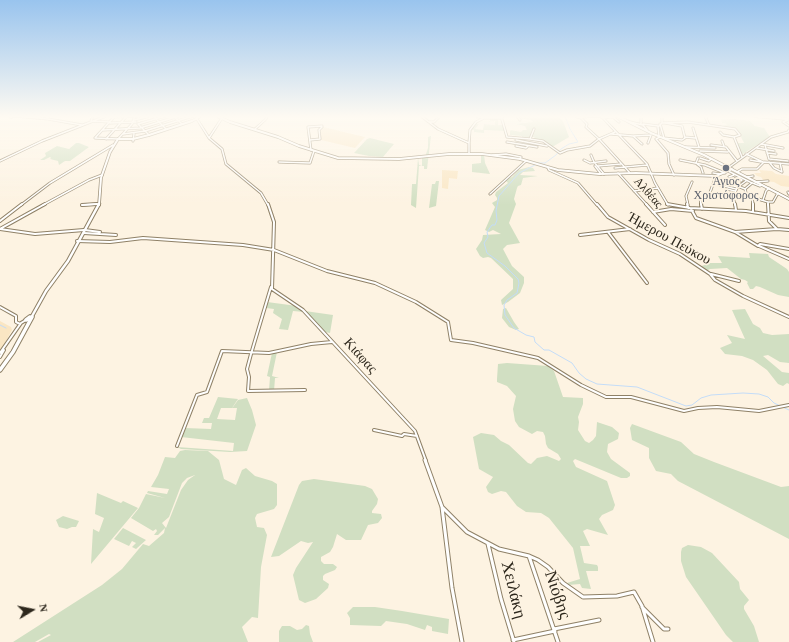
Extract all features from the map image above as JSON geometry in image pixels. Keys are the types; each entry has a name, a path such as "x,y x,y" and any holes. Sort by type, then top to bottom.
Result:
{"main road":[{"path":"29,319 99,205 100,176 113,146"},
{"path":"84,231 98,204 98,184 100,176 114,146"},
{"path":"300,146 312,151 338,158 392,159 469,153 491,155 520,159 548,168 578,173 716,176 729,169"},
{"path":"683,146 704,155 709,161 729,169"},
{"path":"686,147 699,152 746,179 788,196"},
{"path":"756,182 778,193 788,196"},
{"path":"0,369 13,352 29,319 46,291 68,261 77,241"}],"street":[{"path":"0,161 32,146"},
{"path":"0,221 50,183 111,146"},
{"path":"218,146 222,149 226,164 256,188 266,199 274,222 272,287 247,370 249,377 248,391 304,390"},
{"path":"279,162 310,164 312,151 311,146"},
{"path":"469,146 469,153"},
{"path":"516,146 526,148 527,146"},
{"path":"533,146 537,147"},
{"path":"548,146 558,152 589,146"},
{"path":"605,146 630,173"},
{"path":"630,146 648,165 658,188 668,205 702,209 736,210 789,218"},
{"path":"662,146 668,153 669,164 674,175"},
{"path":"724,146 727,147 729,152 737,161"},
{"path":"738,146 742,157"},
{"path":"765,146 770,162 774,168 782,172 780,163"},
{"path":"771,146 783,148"},
{"path":"686,147 715,148"},
{"path":"699,148 699,152 729,152"},
{"path":"680,160 729,169 742,157 756,148 774,151"},
{"path":"767,152 776,154"},
{"path":"746,154 762,162"},
{"path":"697,164 699,158 704,155"},
{"path":"591,156 602,174"},
{"path":"699,158 709,161"},
{"path":"769,159 788,161"},
{"path":"584,160 590,163 606,161"},
{"path":"750,160 789,164"},
{"path":"490,194 526,161"},
{"path":"729,177 743,169 757,169 762,162"},
{"path":"598,166 621,164"},
{"path":"697,164 701,167 703,172"},
{"path":"615,168 648,165"},
{"path":"595,166 602,174"},
{"name":"Ήμερου Πεύκου","path":"548,168 549,170 577,182 605,214 630,229 680,254 710,274 714,279 743,296 789,317"},
{"name":"Αλθέας","path":"618,173 664,225"},
{"path":"713,173 722,174"},
{"path":"737,173 742,180 741,181"},
{"path":"0,229 100,176"},
{"path":"702,209 700,198 708,198 716,176"},
{"path":"727,189 737,186 753,176"},
{"path":"746,179 736,178 730,182 745,189 746,193 752,196 753,212"},
{"path":"745,189 756,182 768,181"},
{"path":"692,182 686,196 689,208 696,218 735,232 758,246 789,259"},
{"path":"721,184 737,186"},
{"path":"736,210 733,197 737,186"},
{"path":"634,191 658,188"},
{"path":"764,200 768,188"},
{"path":"758,199 773,202 778,193"},
{"path":"768,202 770,223 777,228"},
{"path":"82,205 98,204"},
{"path":"652,212 670,209 693,212"},
{"path":"735,232 777,228 789,230"},
{"path":"0,229 35,234 84,231 116,235"},
{"path":"580,236 630,229"},
{"path":"608,232 647,283"},
{"path":"77,241 110,242 143,238 243,245 274,250 326,271 375,283 416,302 448,322 450,340 473,343 523,356 538,358 581,385 606,397 631,397 684,411 698,408 759,411 789,405"},
{"path":"758,246 760,244 789,249"},
{"path":"710,274 739,281"},
{"name":"Κιάφας","path":"272,287 303,310 413,428 418,436 442,507 454,600 462,642"},
{"path":"0,307 16,316 16,322 21,323"},
{"path":"0,353 21,323 29,319"},
{"path":"177,446 197,395 207,392 222,351 251,354 269,353 311,344 332,342"},
{"path":"0,357 5,347"},
{"path":"374,430 402,436 404,434 418,436"},
{"path":"442,507 454,521 467,532 488,544 507,552 530,556 548,567 563,583 586,598 617,596 634,592 642,606 653,642"},
{"name":"Χειλάκη","path":"488,544 513,641"},
{"name":"Νιόβης","path":"530,556 558,642"},
{"path":"642,606 664,629 668,629"},
{"path":"513,641 599,620"}],"shaded area":[{"path":"346,146 357,146 355,148"},
{"path":"442,170 458,171 457,179 449,178 448,189 442,188"},
{"path":"759,170 772,171 776,174 789,176 789,187 781,186 774,182 764,181 761,177 754,173 761,173"},
{"path":"0,321 11,327 12,330 0,352"}],"green space":[{"path":"57,146 69,149 73,146 89,147 70,161 65,161 59,165 58,161 50,159 50,157 40,160 46,156 45,153"},
{"path":"361,146 392,146 383,157 354,153"},
{"path":"428,146 430,146 427,169 424,169 424,166 422,166 422,158 425,157"},
{"path":"738,146 756,146 741,155"},
{"path":"481,154 484,154 485,163 490,174 472,172 472,164 481,163"},
{"path":"418,158 419,165 422,166 419,166 416,208 411,205 412,184 416,184"},
{"path":"529,167 533,168 535,171 523,172 520,175 538,176 523,178 521,185 518,186 514,199 516,204 509,223 520,243 507,245 503,249 512,266 524,277 524,283 520,293 502,305 501,300 513,289 513,279 491,258 483,258 480,256 476,249 482,240 483,235 501,234 493,230 489,232 485,230 495,207 492,203 497,200 495,195 496,192 508,183 506,181 518,170"},
{"path":"436,181 439,181 436,206 429,208 432,184 435,184"},
{"path":"749,253 768,254 769,257 787,269 789,272 789,297 778,295 756,286 753,289 750,289 747,283 748,282 741,279 727,268 710,269 706,271 699,267 710,263 722,263 718,256 750,258"},
{"path":"267,302 297,306 304,312 293,311 288,330 279,329 282,319 273,313 274,309 266,308"},
{"path":"506,308 519,329 516,330 509,327 502,318 503,309"},
{"path":"745,309 753,324 760,328 763,333 772,335 789,334 789,363 780,362 768,355 763,356 782,372 789,373 789,384 787,383 783,386 778,384 767,370 753,360 742,356 725,354 720,348 732,343 727,335 745,339 732,310"},
{"path":"305,311 333,315 330,333 325,332"},
{"path":"277,352 272,376 279,378 275,378 274,391 269,391 270,377 267,376 272,353"},
{"path":"507,363 548,366 554,371 563,397 583,398 583,404 578,417 578,430 585,441 589,443 596,436 597,422 612,427 619,433 618,439 608,444 607,452 611,459 630,473 630,476 627,478 621,478 575,459 573,461 576,467 607,481 615,505 613,510 602,515 599,519 608,535 587,529 583,531 590,546 580,546 584,563 597,565 598,567 598,571 586,571 591,589 582,588 580,584 568,585 567,583 580,579 573,548 549,518 541,513 526,512 517,506 506,492 501,491 492,494 488,492 486,487 493,477 479,469 473,437 481,433 494,435 509,445 528,463 531,464 537,458 547,456 559,461 561,459 558,454 548,448 543,432 537,431 532,434 519,427 515,421 513,409 516,396 507,386 497,382 498,364"},
{"path":"218,397 238,399 232,408 238,400 247,398 256,425 247,451 230,452 181,449 177,447 233,451 234,443 181,437 185,428 211,429 212,423 202,423 204,418 209,418","holes":["221,408 237,408 235,420 217,419"]},
{"path":"632,424 681,442 694,454 714,462 781,487 789,486 789,539 678,481 671,474 656,471 649,458 649,448 632,440 630,428"},
{"path":"180,451 208,451 219,460 224,479 236,485 242,470 246,468 255,476 277,484 277,505 274,509 257,514 255,518 257,527 264,528 267,535 261,567 258,618 252,617 242,627 248,642 38,642 51,635 49,634 35,642 13,642 102,585 122,569 143,544 149,546 164,533 165,528 158,535 154,535 157,531 156,529 153,531 131,518 139,508 146,494 165,498 147,493 148,491 167,494 169,489 151,487 158,475 165,457 175,458","holes":["195,475 188,480 181,490 166,528 162,523 169,517 182,483 187,478"]},
{"path":"314,479 365,486 372,489 378,499 372,513 381,514 382,518 378,523 368,525 361,540 346,540 337,534 330,552 321,557 321,561 324,564 333,564 337,567 335,570 323,576 323,580 329,584 328,588 316,599 305,603 299,600 293,575 313,542 308,543 301,541 279,556 271,557 299,485 302,481"},
{"path":"97,493 121,503 123,501 138,508 91,564 93,529 99,532 104,518 95,514"},
{"path":"63,516 79,521 76,527 67,529 59,527 56,520"},
{"path":"123,528 146,540 136,549 132,547 136,543 132,541 129,546 114,539"},
{"path":"688,545 701,547 712,553 739,582 740,589 749,600 744,606 744,609 754,626 759,642 733,642 726,635 686,577 681,561 681,552 682,548"},
{"path":"353,607 375,607 449,619 448,634 432,631 432,627 427,625 425,630 407,624 386,621 381,626 350,625 350,618 347,613"},
{"path":"306,625 309,626 313,642 279,642 279,631 282,626 290,626 297,630 302,629"}],"waterway":[{"path":"538,163 545,163 566,146"},
{"path":"535,165 519,173 499,196 496,211 497,220 495,225 492,225 487,232 488,237 484,243 487,253 505,266 518,279 519,283 517,293 507,300 504,305 505,315 514,328 526,335 534,337 535,342 544,350 549,350 572,363 579,373 586,379 597,384 637,387 686,406 692,405 701,398 711,395 743,393 759,394 768,397 774,403 789,410"},
{"path":"0,325 6,328"}],"place":[{"name":"Άγιος Χριστόφορος","path":"726,168"}]}
